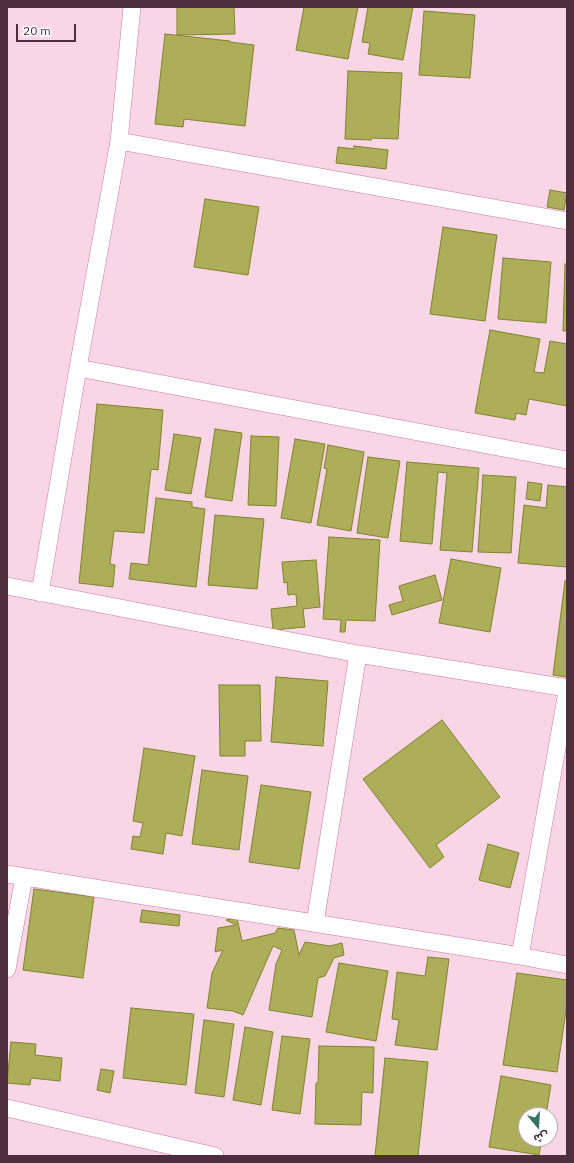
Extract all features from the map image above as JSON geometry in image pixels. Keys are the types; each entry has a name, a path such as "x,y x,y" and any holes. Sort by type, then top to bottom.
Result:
{"street":[{"path":"40,593 78,368 120,142 132,7"},
{"path":"120,142 567,221"},
{"path":"78,368 567,460"},
{"path":"7,586 358,654 567,688"},
{"path":"315,923 358,654"},
{"path":"520,956 567,692"},
{"path":"7,970 15,876 520,956 567,965"},
{"path":"7,1108 215,1156"}],"building":[{"path":"177,7 234,7 235,34 177,35"},
{"path":"304,7 358,7 348,59 296,50"},
{"path":"368,7 413,7 403,60 368,54 370,43 362,42"},
{"path":"424,11 475,15 470,78 419,75"},
{"path":"165,34 254,45 245,126 184,119 183,127 155,124"},
{"path":"348,71 402,73 398,139 345,139"},
{"path":"354,146 388,150 386,169 336,163 338,147 354,149"},
{"path":"550,190 567,193 564,210 547,207"},
{"path":"205,199 259,207 248,275 194,267"},
{"path":"443,227 497,235 485,321 430,314"},
{"path":"503,258 551,262 546,323 498,319"},
{"path":"565,264 567,264 567,331 563,331"},
{"path":"490,330 540,339 534,372 544,373 550,341 567,344 567,406 529,399 526,415 516,413 515,420 475,413"},
{"path":"97,404 163,410 158,470 151,469 144,533 114,531 110,564 115,565 113,587 79,583"},
{"path":"215,429 242,433 232,501 205,497"},
{"path":"174,434 201,438 191,494 165,490"},
{"path":"251,436 279,437 276,506 248,505"},
{"path":"295,439 325,444 311,523 281,518"},
{"path":"328,445 364,452 351,531 317,525 327,469 324,468"},
{"path":"368,457 400,461 388,538 357,533"},
{"path":"407,462 479,468 472,552 440,550 447,473 438,472 432,544 400,541"},
{"path":"483,475 516,477 511,553 478,552"},
{"path":"528,482 542,484 540,501 526,499"},
{"path":"548,485 567,487 567,567 518,563 524,505 546,508"},
{"path":"156,498 192,502 192,507 205,509 196,587 129,579 131,563 148,565"},
{"path":"215,515 264,519 257,589 208,585"},
{"path":"329,537 380,540 375,621 346,620 345,632 340,632 341,620 323,619"},
{"path":"451,559 501,568 490,632 439,623"},
{"path":"316,560 320,607 303,609 305,627 273,630 271,609 297,606 296,594 288,595 287,582 284,583 282,562"},
{"path":"435,575 442,600 392,615 389,605 403,601 399,586"},
{"path":"565,581 567,581 567,677 553,675"},
{"path":"276,677 328,681 323,746 271,742"},
{"path":"219,685 260,685 261,741 245,741 245,756 220,756"},
{"path":"442,720 500,797 436,845 444,857 430,868 363,779"},
{"path":"144,748 195,756 182,836 166,833 163,854 131,849 133,836 140,837 143,823 133,821"},
{"path":"202,770 248,776 239,850 192,844"},
{"path":"261,785 311,792 299,869 249,862"},
{"path":"488,844 519,853 510,888 479,880"},
{"path":"34,889 94,897 83,978 23,970"},
{"path":"142,910 180,915 179,926 140,922"},
{"path":"237,918 242,941 275,933 278,928 294,930 299,955 305,942 330,946 342,943 344,955 334,958 325,976 318,978 312,1017 269,1010 276,964 282,950 273,946 243,1015 233,1011 207,1008 212,973 223,950 215,952 218,928 236,925 226,920"},
{"path":"428,957 449,959 437,1050 395,1045 399,1020 392,1019 397,972 425,976"},
{"path":"339,963 388,971 376,1041 326,1032"},
{"path":"517,973 567,980 567,1004 557,1072 503,1065"},
{"path":"131,1008 194,1014 186,1085 123,1078"},
{"path":"204,1020 234,1024 224,1097 195,1093"},
{"path":"245,1027 273,1032 261,1105 233,1100"},
{"path":"282,1036 310,1039 300,1114 272,1110"},
{"path":"11,1042 36,1044 35,1055 62,1058 60,1081 31,1078 30,1085 7,1083"},
{"path":"319,1046 374,1047 373,1093 362,1092 361,1125 315,1124"},
{"path":"385,1058 428,1062 418,1156 375,1156"},
{"path":"101,1069 114,1071 110,1093 97,1090"},
{"path":"501,1076 551,1085 547,1107 518,1107 518,1147 540,1147 539,1155 489,1147"}]}
